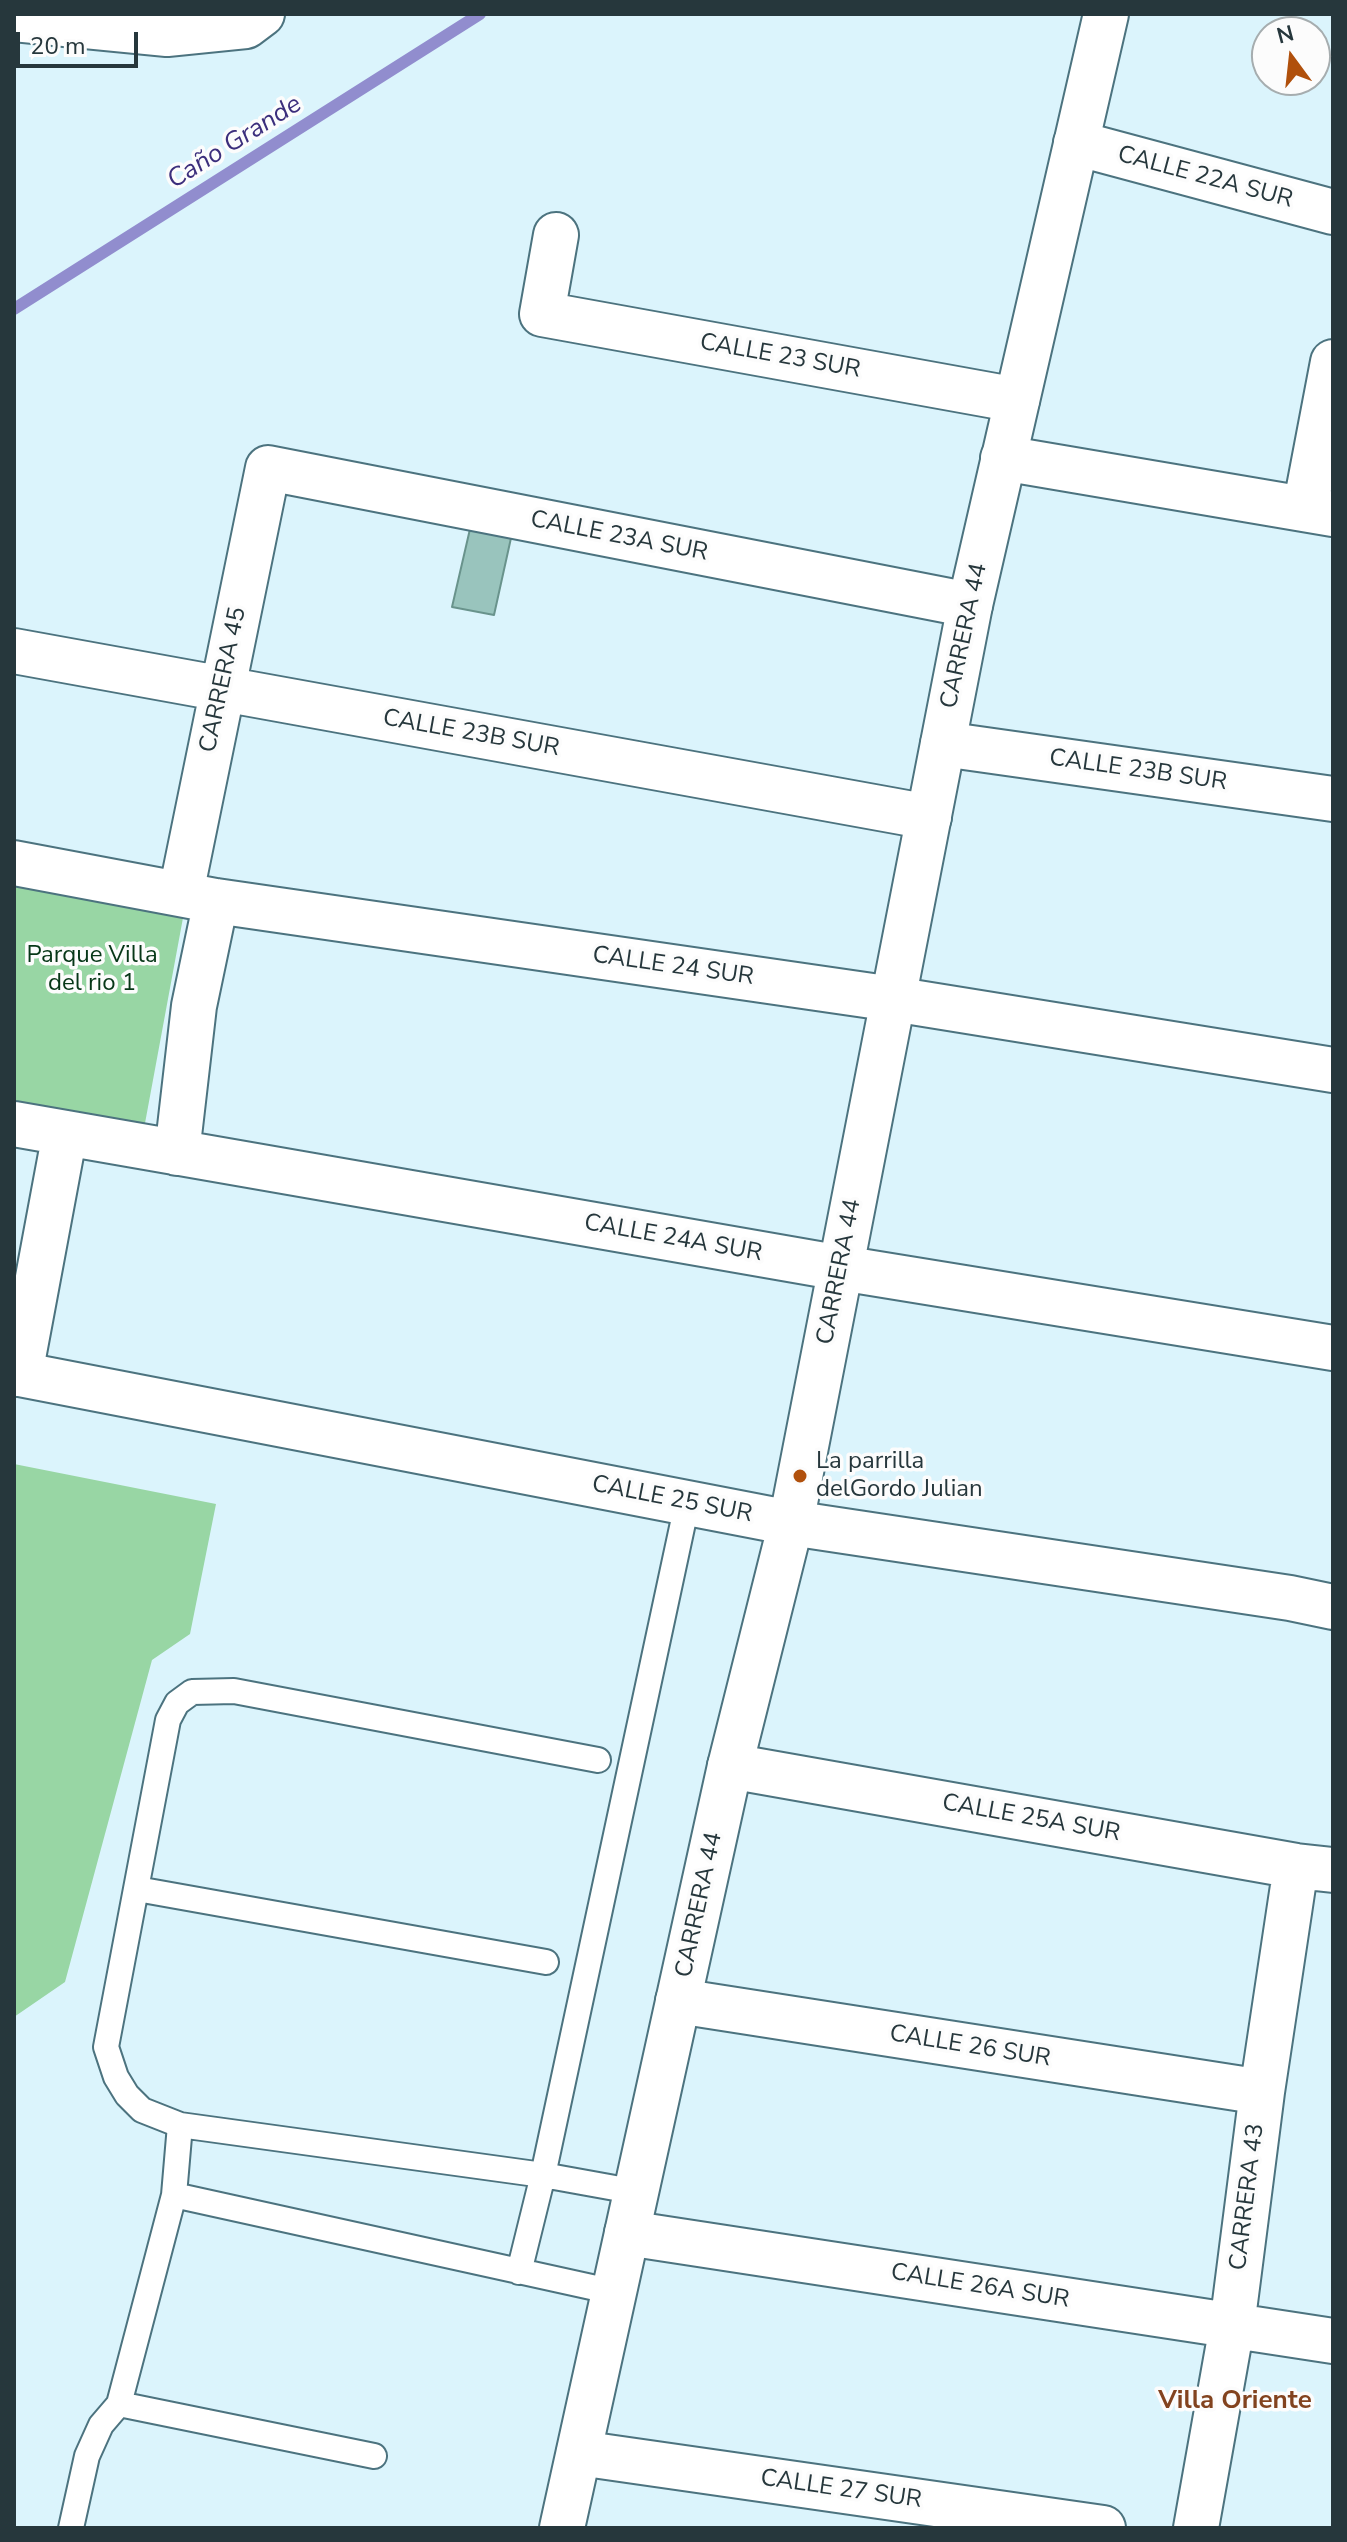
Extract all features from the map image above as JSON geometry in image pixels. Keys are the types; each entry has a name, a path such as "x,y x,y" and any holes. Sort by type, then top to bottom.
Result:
{"street":[{"path":"14,19 167,34 246,26 262,14"},
{"name":"CARRERA 44","path":"562,2528 730,1766 791,1523 970,605 1106,14"},
{"name":"CALLE 22A SUR","path":"1076,143 1333,212"},
{"name":"CALLE 23 SUR","path":"556,235 542,314 1017,400"},
{"path":"1003,458 1319,511 1333,362"},
{"name":"CALLE 23A SUR","path":"268,468 970,605"},
{"name":"CARRERA 45","path":"177,1153 194,1006 198,897 222,689 268,468"},
{"name":"CALLE 23B SUR","path":"14,651 929,817"},
{"name":"CALLE 23B SUR","path":"943,744 1333,799"},
{"name":"CALLE 24 SUR","path":"14,863 198,897 893,999 1333,1069"},
{"name":"CALLE 24A SUR","path":"14,1124 841,1268 1333,1348"},
{"path":"17,1374 65,1133"},
{"name":"CALLE 25 SUR","path":"17,1374 791,1523 1333,1607"},
{"name":"CALLE 25A SUR","path":"730,1766 1315,1868"},
{"name":"CARRERA 43","path":"1196,2528 1232,2326 1262,2092 1315,1868"},
{"name":"CALLE 26 SUR","path":"678,2001 1262,2092"},
{"name":"CALLE 26A SUR","path":"632,2213 1232,2326 1333,2341"},
{"name":"CALLE 27 SUR","path":"579,2453 1103,2528"}],"lane":[{"path":"519,2272 543,2175 687,1504"},
{"path":"598,1760 234,1691 192,1692 177,1703 168,1720 106,2047 116,2077 127,2095 142,2110 180,2125 543,2175 632,2213"},
{"path":"137,1889 546,1962"},
{"path":"71,2528 87,2456 101,2425 119,2404 174,2195 180,2125"},
{"path":"174,2195 614,2292"},
{"path":"119,2404 374,2456"}],"green space":[{"name":"Parque Villa del rio 1","path":"14,877 185,907 143,1134 14,1112"},
{"path":"14,1464 216,1504 190,1634 152,1660 65,1982 14,2017"}],"building":[{"path":"470,529 511,538 494,615 452,607"}],"waterway":[{"name":"Caño Grande","path":"14,309 480,14"}],"place":[{"name":"La parrilla delGordo Julian","path":"800,1476"}],"district":[{"name":"Villa Oriente","path":"1235,2402"}]}
